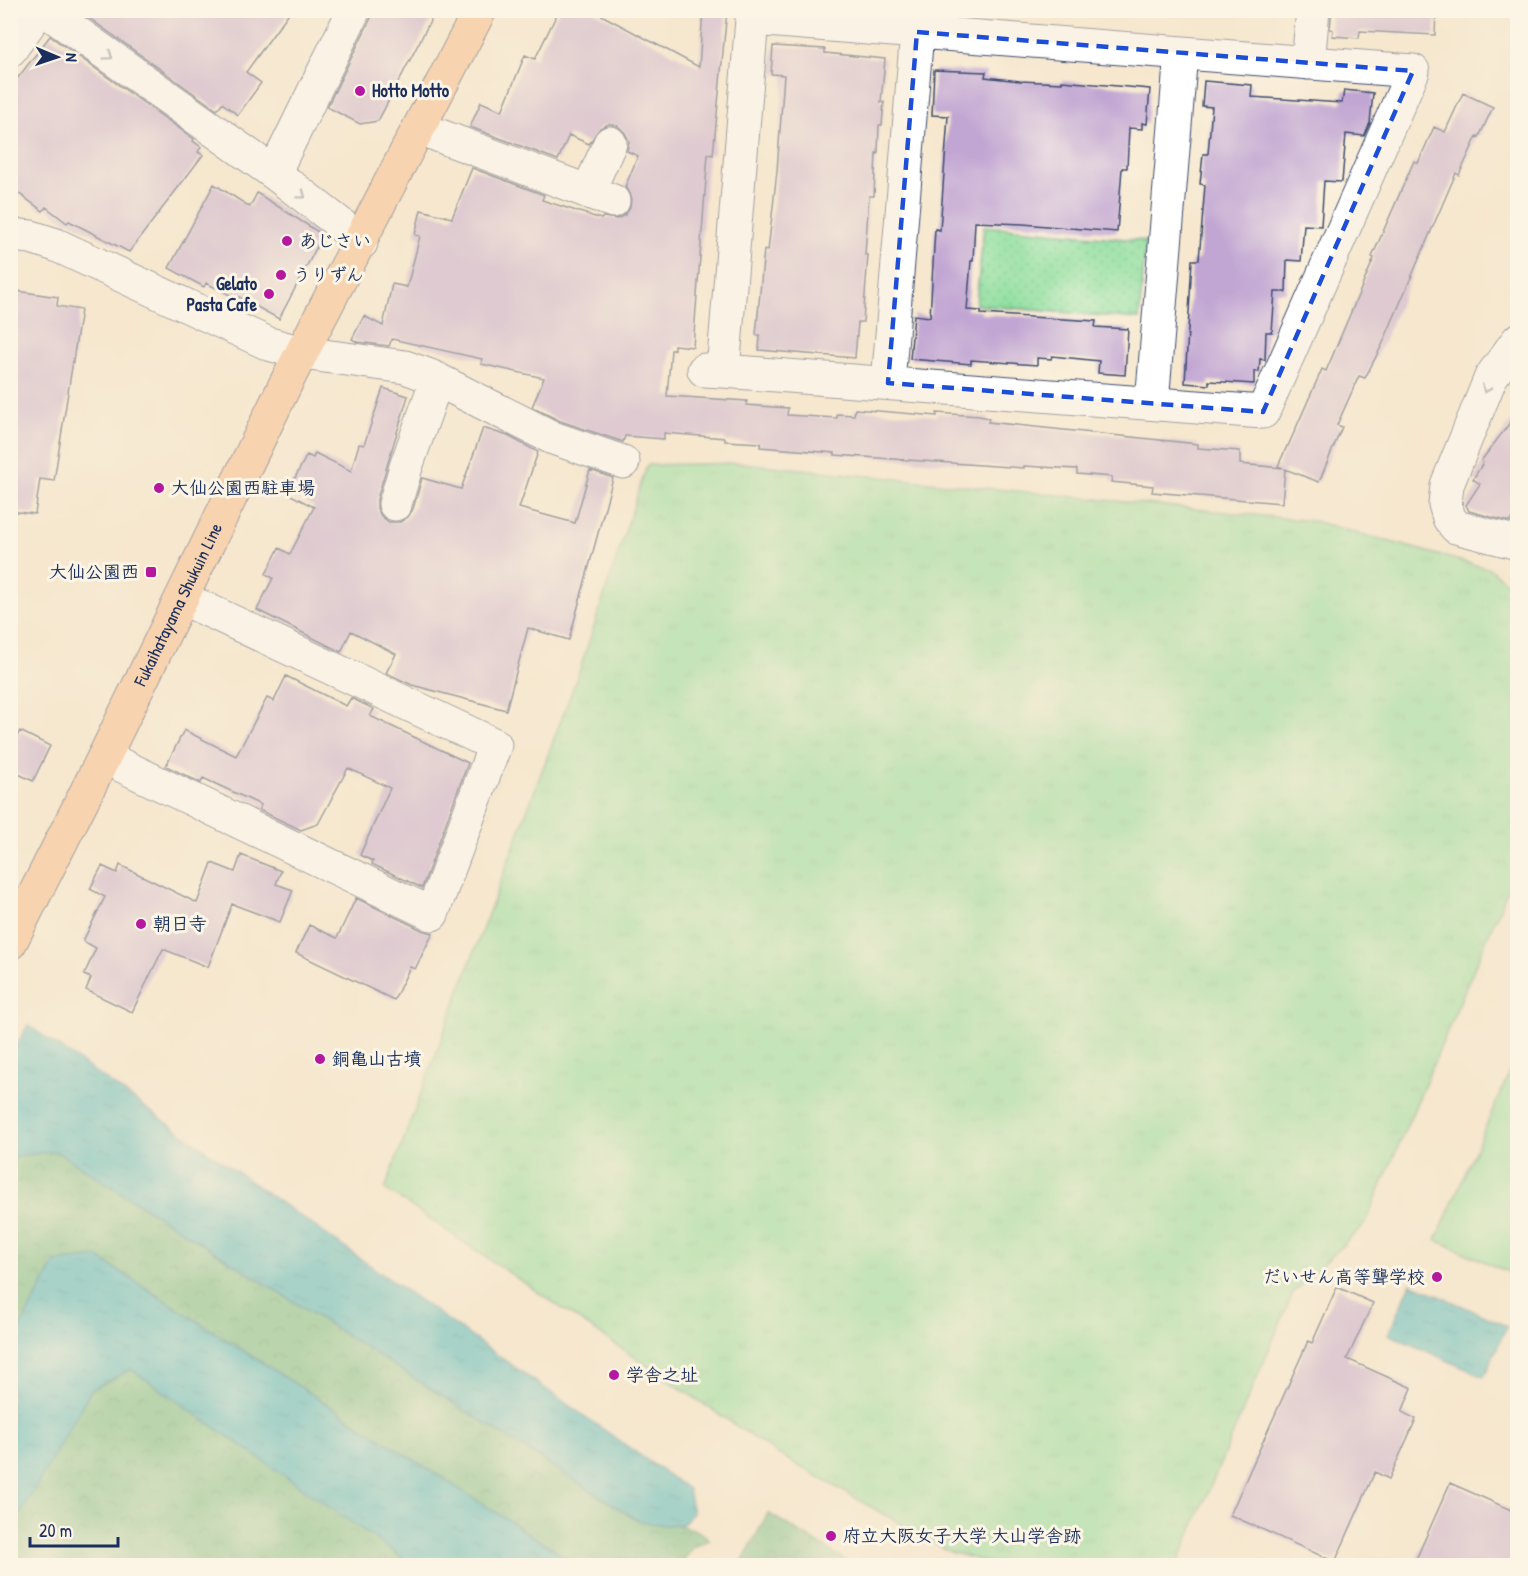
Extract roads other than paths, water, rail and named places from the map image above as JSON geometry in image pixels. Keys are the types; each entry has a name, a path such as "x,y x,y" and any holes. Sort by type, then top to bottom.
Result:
{"main road":[{"name":"Fukaihatayama Shukuin Line","path":"10,943 302,353 480,10"}],"street":[{"path":"10,50 39,10"},
{"path":"45,10 274,173 361,243"},
{"path":"274,173 354,10"},
{"path":"1308,63 1313,10"},
{"path":"838,18 917,32 1308,63 1413,71 1263,412 714,370 752,19 838,18"},
{"path":"888,383 917,32"},
{"path":"1152,403 1180,53"},
{"path":"419,128 600,196 610,142"},
{"path":"10,235 31,237 56,245 268,344 302,353 392,364 436,379 553,438 623,462"},
{"path":"1518,340 1491,377 1447,485 1445,504 1449,518 1456,527 1518,543"},
{"path":"395,504 436,379"},
{"path":"104,757 432,914 495,745 182,598"}],"water":[{"path":"28,1025 688,1489 693,1513 682,1524 664,1525 639,1521 56,1151 15,1157 11,1165 11,1054"},
{"path":"97,1257 578,1565 413,1565 131,1369 91,1390 11,1530 11,1345 55,1262"},
{"path":"1411,1283 1507,1326 1484,1377 1388,1334"}],"place":[{"name":"Hotto Motto","path":"360,91"},
{"name":"あじさい","path":"287,241"},
{"name":"うりずん","path":"281,275"},
{"name":"Gelato Pasta Cafe","path":"269,294"},
{"name":"大仙公園西駐車場","path":"159,488"},
{"name":"大仙公園西","path":"151,572"},
{"name":"朝日寺","path":"141,924"},
{"name":"銅亀山古墳","path":"320,1059"},
{"name":"だいせん高等聾学校","path":"1437,1277"},
{"name":"学舎之址","path":"614,1375"},
{"name":"府立大阪女子大学 大山学舎跡","path":"831,1536"}]}
